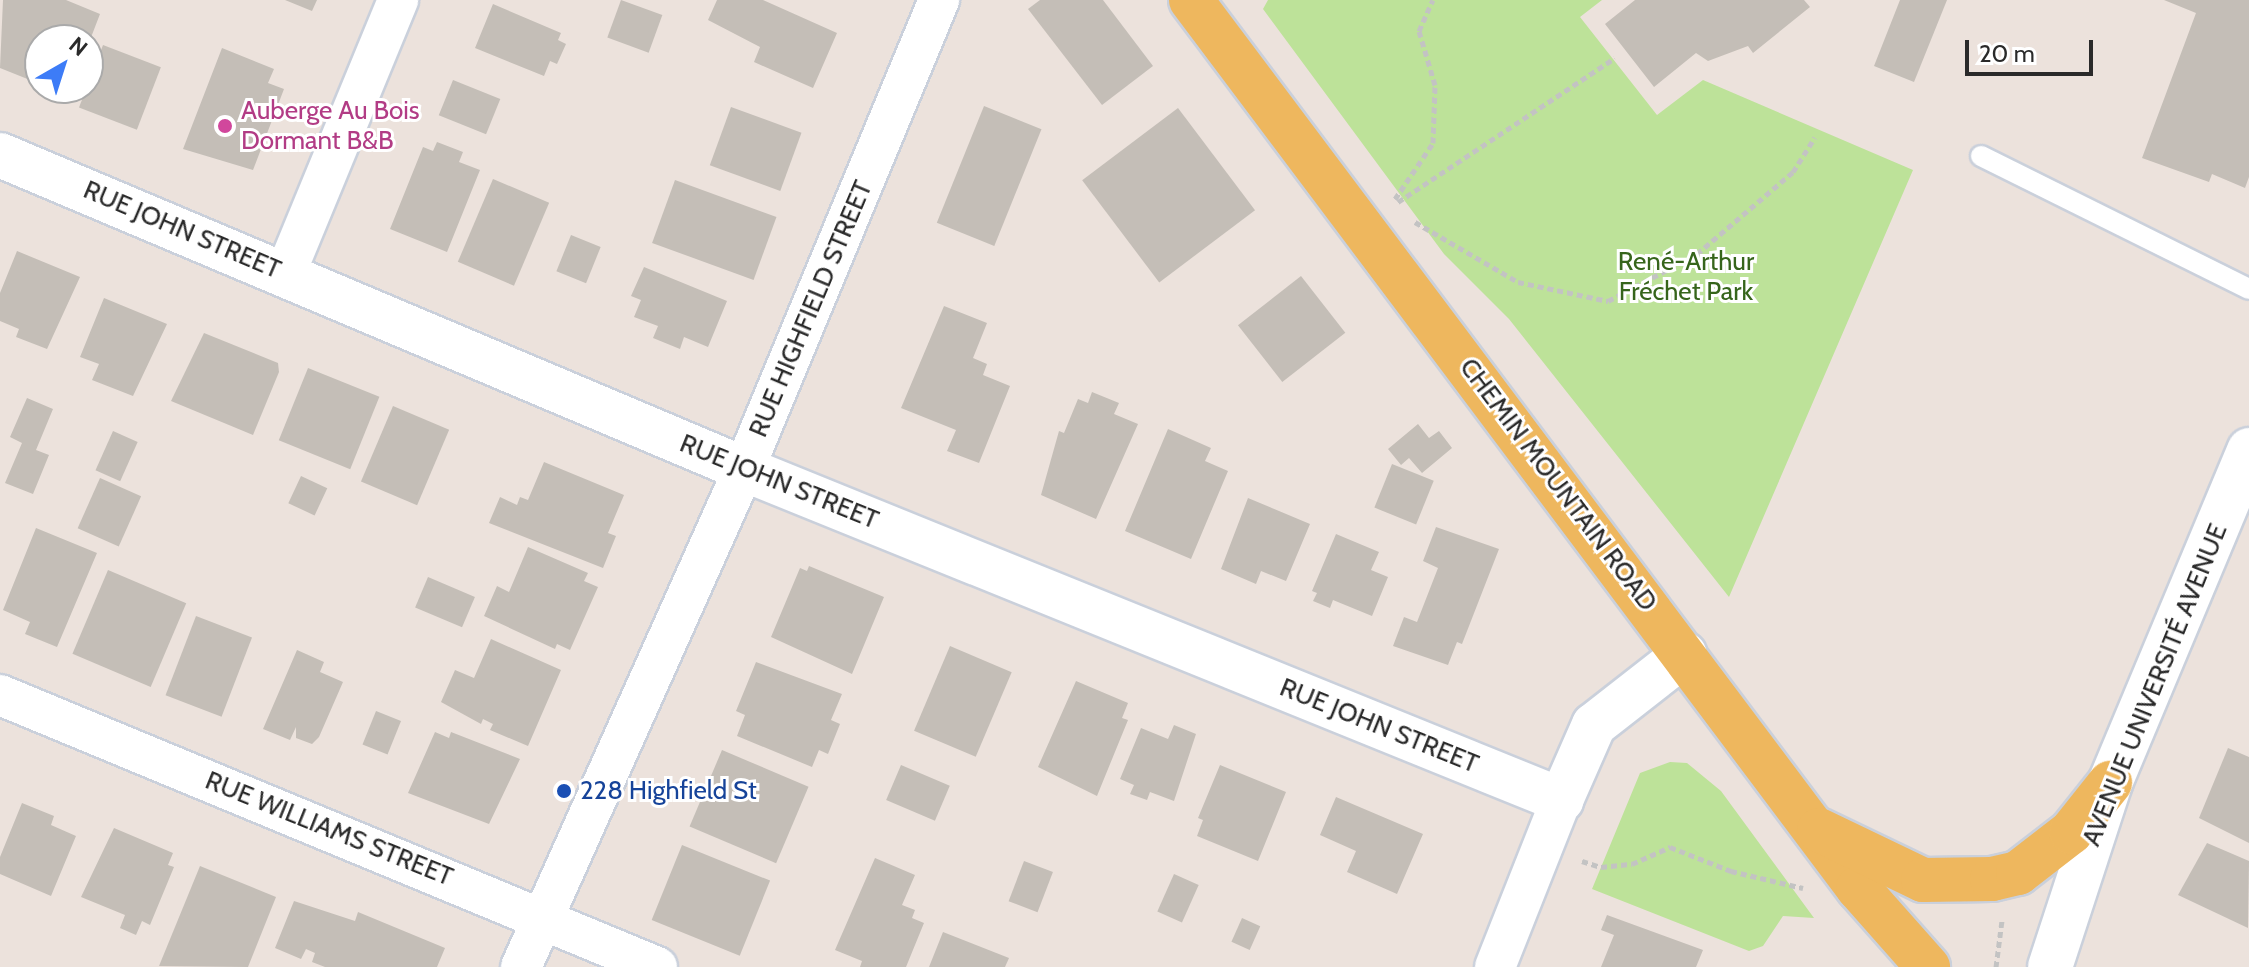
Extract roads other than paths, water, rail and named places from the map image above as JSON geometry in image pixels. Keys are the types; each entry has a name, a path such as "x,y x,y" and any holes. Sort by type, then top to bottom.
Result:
{"main road":[{"name":"CHEMIN MOUNTAIN ROAD","path":"1191,0 1685,654 1811,826 1928,967"},
{"path":"1811,826 1923,880 1992,879 2018,873 2071,832 2110,783"}],"street":[{"path":"286,272 398,0"},
{"name":"RUE HIGHFIELD STREET","path":"521,967 541,916 744,469 939,0"},
{"name":"RUE JOHN STREET","path":"0,155 286,272 744,469 1561,800"},
{"name":"AVENUE UNIVERSITÉ AVENUE","path":"2050,967 2110,783 2249,450"},
{"path":"1495,967 1594,725 1685,654"},
{"name":"RUE WILLIAMS STREET","path":"0,695 541,916 657,967"}],"lane":[{"path":"1981,156 2249,289"}],"place":[{"name":"Auberge Au Bois Dormant B&B","path":"225,126"},
{"name":"228 Highfield St","path":"564,791"}],"park label":[{"name":"René-Arthur Fréchet Park","path":"1686,277"}]}
